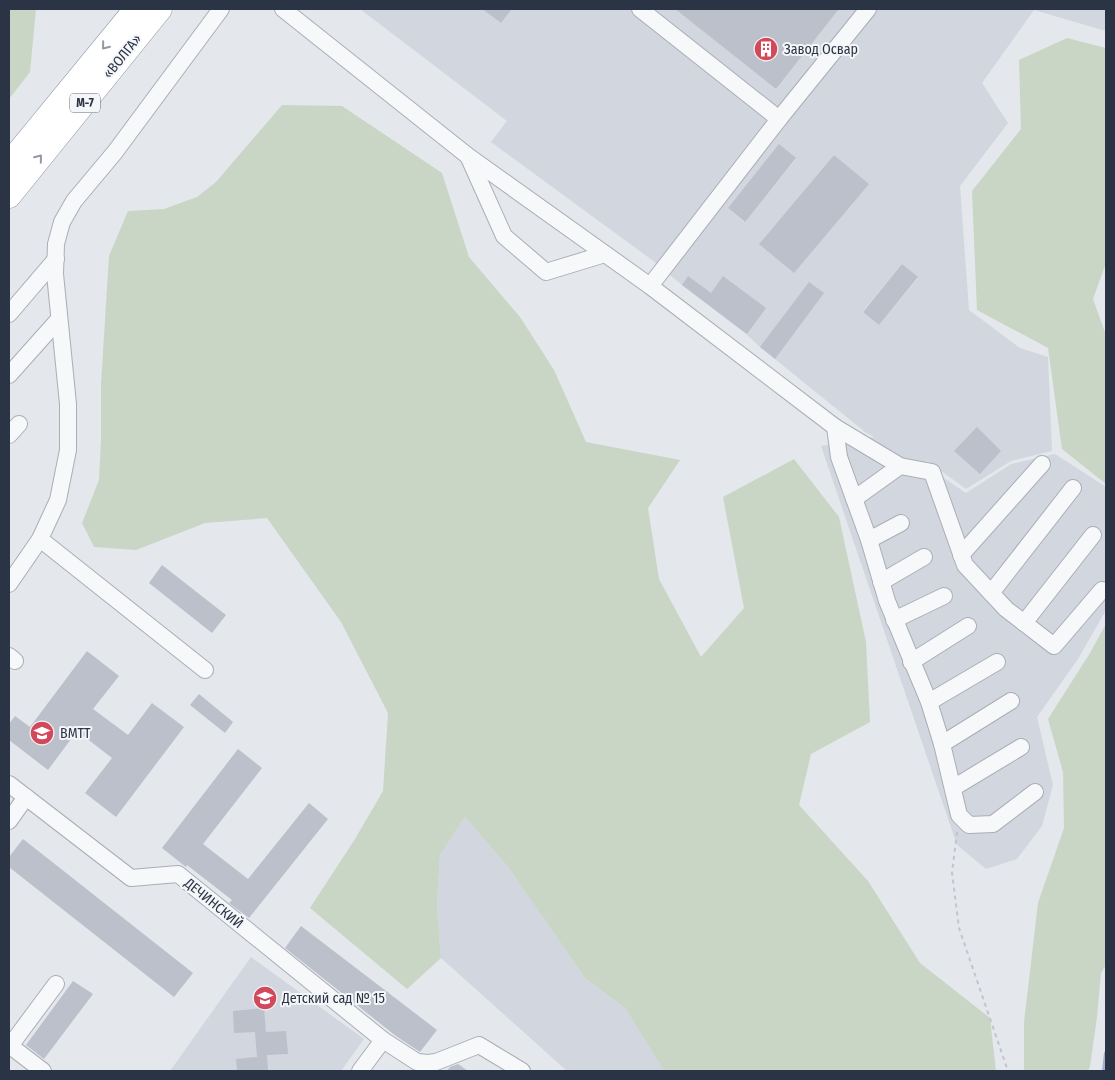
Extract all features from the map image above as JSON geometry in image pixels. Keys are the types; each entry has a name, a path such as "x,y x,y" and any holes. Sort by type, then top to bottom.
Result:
{"highway":[{"name":"«ВОЛГА»","path":"11,158 136,9"},
{"name":"«ВОЛГА»","path":"9,196 160,9"}],"street":[{"path":"9,584 40,538 58,500 68,450 68,404 55,274 56,244 62,222 74,201 115,152 221,9"},
{"path":"283,9 468,156 650,286 835,427 900,466 932,472 965,565 1006,609 1054,646 1102,590"},
{"path":"640,9 779,119"},
{"path":"650,286 779,119 868,9"},
{"path":"468,156 504,236 546,272 605,254"},
{"path":"9,314 56,259"},
{"path":"9,375 59,319"},
{"path":"835,427 839,457 869,540 881,582 894,620 928,702 942,744 959,815 969,825 993,824 1035,792"},
{"path":"961,555 1042,464"},
{"path":"854,499 900,466"},
{"path":"991,593 1073,488"},
{"path":"869,540 901,523"},
{"path":"1024,623 1092,535"},
{"path":"40,538 205,670"},
{"path":"881,582 924,557"},
{"path":"894,620 944,596"},
{"path":"911,662 968,626"},
{"path":"928,702 997,662"},
{"path":"942,744 1011,701"},
{"path":"952,788 1021,747"},
{"name":"ДЕЧИНСКИЙ","path":"9,784 131,878 178,874 383,1040 428,1065 479,1045 522,1071"},
{"path":"9,820 26,797"},
{"path":"43,1071 9,1045 56,984"},
{"path":"360,1071 383,1040"}],"path":[{"path":"959,815 952,873 959,928 1008,1071"}],"shaded area":[{"path":"360,9 482,9 501,23 512,9 675,9 776,89 839,9 1106,9 1106,31 1034,10 982,83 1008,123 960,186 969,310 1020,348 1048,357 1052,451 1011,461 966,489 926,460 935,472 966,493 1011,464 1055,454 1106,487 1106,610 1078,659 1037,717 1053,785 1042,826 1017,859 986,869 957,845 821,446 874,437 865,432 652,260 491,142 507,121","holes":["779,145 796,159 744,222 728,208","834,155 868,184 760,243","902,264 918,278 879,325 863,311"]},
{"path":"465,817 508,867 585,978 625,1008 664,1071 567,1071 441,958 437,907 440,855"},
{"name":"Детский сад № 15","path":"251,957 364,1039 341,1071 170,1071"}],"green space":[{"path":"9,9 36,9 30,72 9,99"},
{"path":"1067,38 1106,48 1106,263 1093,299 1106,335 1106,484 1062,449 1048,348 977,310 972,191 1021,129 1019,60"},
{"path":"282,105 342,106 442,173 469,257 520,317 554,370 586,442 680,460 648,508 659,579 701,657 744,608 723,497 794,459 839,517 866,642 870,722 811,754 799,805 868,881 920,963 990,1018 996,1071 664,1071 625,1008 585,978 508,867 465,817 440,855 437,907 441,958 407,989 310,908 355,839 383,791 388,713 341,622 267,518 205,523 136,550 94,547 82,523 99,480 101,384 109,256 128,211 164,209 197,197 216,182"},
{"path":"1106,624 1106,965 1101,973 1090,1066 1088,1071 1024,1071 1024,1022 1038,903 1064,828 1063,772 1048,719"}],"building":[{"path":"482,9 512,9 501,23"},
{"name":"Завод Освар","path":"675,9 839,9 776,89"},
{"path":"779,144 796,158 745,222 728,208"},
{"path":"834,155 869,184 794,273 759,244"},
{"path":"902,264 918,277 879,325 863,312"},
{"path":"688,276 711,293 723,276 766,308 747,334 682,285"},
{"path":"809,282 824,293 775,359 760,347"},
{"path":"977,427 1001,451 980,474 954,451"},
{"path":"162,565 226,615 212,633 149,583"},
{"name":"ВМТТ","path":"87,651 119,676 93,709 128,735 152,703 184,727 116,817 85,793 112,758 77,731 48,770 9,740 9,724 15,716 30,727"},
{"path":"199,694 233,722 225,733 190,705"},
{"path":"238,749 262,768 203,844 248,879 309,803 328,819 249,918 229,903 232,900 162,848"},
{"path":"23,839 193,973 174,997 9,867 9,857"},
{"path":"301,926 437,1030 420,1052 396,1036 285,948"},
{"path":"73,981 93,994 44,1059 26,1045"},
{"path":"264,1008 266,1032 286,1031 288,1054 267,1055 268,1071 237,1071 236,1059 257,1057 255,1032 234,1033 233,1011"},
{"path":"458,1064 468,1071 447,1071 450,1067"}],"waterway":[{"path":"1104,1071 1106,1053"}],"place":[{"name":"Завод Освар","path":"766,49"},
{"name":"ВМТТ","path":"42,733"},
{"name":"Детский сад № 15","path":"265,998"}]}
